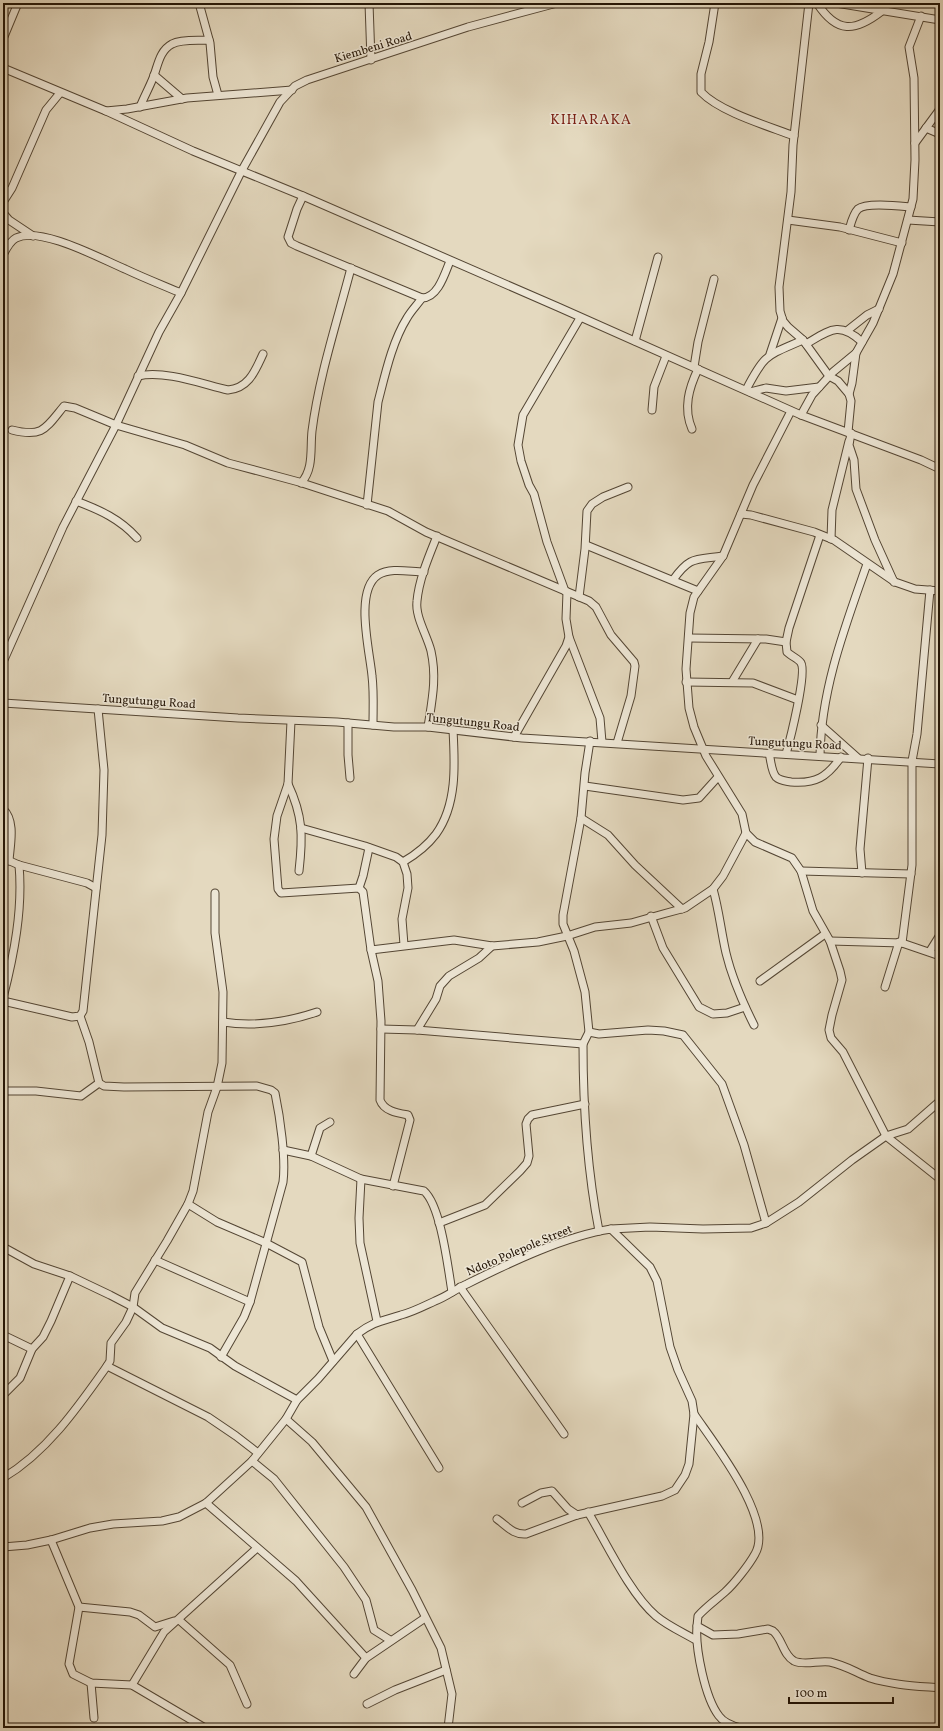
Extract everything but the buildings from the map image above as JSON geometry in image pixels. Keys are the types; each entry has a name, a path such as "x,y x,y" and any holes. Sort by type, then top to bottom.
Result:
{"street":[{"path":"3,39 18,3"},
{"path":"199,3 209,40 218,95"},
{"path":"369,3 371,60"},
{"name":"Kiembeni Road","path":"3,662 76,501 116,425 159,332 181,293 241,172 280,102 292,90 307,80 468,27 557,3"},
{"path":"715,3 709,42 701,74 701,92 708,100 730,111 794,136"},
{"path":"748,391 755,371 770,354 782,318 779,287 788,220 794,136 809,3"},
{"path":"817,3 834,21 851,28 862,25 882,11"},
{"path":"836,3 940,20"},
{"path":"801,415 819,387 829,376 856,353 888,290 902,243 914,192 914,78 909,47 921,16"},
{"path":"140,107 160,57 172,44 209,40"},
{"path":"3,68 106,111 241,172 304,196 801,415 921,460 940,469"},
{"path":"154,75 182,99"},
{"path":"106,111 140,107 182,99 292,90"},
{"path":"3,202 12,188 46,110 60,93"},
{"path":"915,143 940,108"},
{"path":"926,128 940,134"},
{"path":"304,196 297,209 288,240 297,246 422,298 427,298 433,294 450,261"},
{"path":"849,230 857,210 862,207 870,205 911,207"},
{"path":"3,213 9,220 34,237"},
{"path":"788,220 849,230 902,243"},
{"path":"908,220 940,222"},
{"path":"3,254 17,237 34,237 77,246 181,293"},
{"path":"635,341 658,257"},
{"path":"301,483 308,473 312,430 328,352 351,268"},
{"path":"692,429 689,421 687,406 696,368 698,342 714,279"},
{"path":"367,505 380,391 401,330 407,317 422,298"},
{"path":"848,330 867,315 879,309"},
{"path":"580,318 523,415 518,445 520,461 534,494 547,542 566,592 565,613 569,637 600,718 602,742"},
{"path":"782,318 788,327 805,342 829,376 838,381 849,394 851,401 849,441 832,510 831,539"},
{"path":"770,354 805,342 838,328 848,330 862,342"},
{"path":"849,394 856,353"},
{"path":"138,376 148,374 164,376 234,390 243,387 249,381 263,354"},
{"path":"652,410 654,387 666,356"},
{"path":"748,391 766,388 786,391 819,387"},
{"path":"12,430 25,434 42,431 52,423 64,406 82,411 116,425 185,445 228,463 301,483 388,512 437,536 589,601 596,607 611,635 634,662 635,666 631,696 617,743"},
{"path":"791,410 753,485 723,556 694,597 690,613 686,682 692,721 702,748 718,777 742,814 746,833 755,842 792,858 801,871 813,911 830,941 842,980 832,1015 830,1030 831,1038 843,1052 886,1136 940,1179"},
{"path":"849,441 854,460 856,489 875,540 894,582"},
{"path":"579,597 586,545 587,511 592,504 603,497 628,487"},
{"path":"76,501 111,516 137,538"},
{"path":"741,514 763,518 831,539 845,547 894,582 916,589 940,591"},
{"path":"786,754 798,700 803,668 799,661 787,652 786,642 789,628 820,535"},
{"path":"428,727 435,673 417,602 424,572 437,536"},
{"path":"586,545 698,591"},
{"path":"673,580 683,565 690,561 723,556"},
{"path":"820,756 821,725 834,658 867,564"},
{"path":"373,725 372,676 366,625 367,591 372,581 379,575 388,572 424,572"},
{"path":"886,987 900,942 911,874 913,846 912,761 917,734 930,590"},
{"path":"514,737 548,678 569,637"},
{"path":"689,638 758,639 786,642"},
{"path":"732,682 758,639"},
{"path":"686,682 753,683 798,700"},
{"name":"Tungutungu Road","path":"3,703 291,721 428,727 514,737 868,758 940,764"},
{"path":"98,709 104,770 102,835 84,1005 80,1016 89,1042 96,1078 99,1083 104,1086 257,1086 271,1090 275,1093 284,1171 283,1182 250,1302 244,1318 221,1356"},
{"path":"291,721 288,784 277,816 274,839 278,889 281,893 359,888"},
{"path":"348,723 350,778"},
{"path":"821,725 858,758"},
{"path":"403,862 424,847 436,834 445,816 454,777 453,730"},
{"path":"590,741 582,818 563,915 563,924 574,951 585,992 589,1032 583,1044 588,1161 599,1231"},
{"path":"769,753 776,777 782,781 802,783 820,779 832,770 841,757"},
{"path":"862,873 860,849 868,758"},
{"path":"585,786 683,800 698,798 718,777"},
{"path":"288,784 298,806 303,837 299,871"},
{"path":"3,809 10,819 11,830 6,859 19,865 71,878 96,888"},
{"path":"582,818 608,835 635,865 682,909"},
{"path":"301,828 369,848 396,857 403,862 408,874 408,888 402,919 404,945"},
{"path":"371,950 454,940 492,946 538,942 567,936 595,927 631,923 651,916 682,909 713,889 723,876 746,833"},
{"path":"359,888 369,848"},
{"path":"19,865 21,884 16,934 3,1000 72,1017 80,1016"},
{"path":"801,871 911,874"},
{"path":"359,888 363,892 371,950 378,981 382,1029 380,1100 382,1106 386,1109 408,1115 410,1120 393,1186"},
{"path":"713,889 719,908 726,953 737,990 754,1025"},
{"path":"3,1478 26,1462 53,1436 84,1400 107,1366 110,1361 111,1344 126,1322 133,1307 135,1293 188,1204 193,1192 208,1112 217,1087 222,1063 223,992 215,933 215,893"},
{"path":"651,916 663,948 699,1007 713,1014 727,1013 745,1007"},
{"path":"760,981 825,934"},
{"path":"930,951 940,935"},
{"path":"830,941 900,942 930,951 940,956"},
{"path":"417,1030 436,999 440,986 449,976 479,958 492,946"},
{"path":"223,1022 247,1025 286,1021 317,1012"},
{"path":"382,1029 417,1030 583,1044"},
{"path":"589,1032 599,1034 664,1031 683,1035 722,1084 744,1144 766,1223"},
{"path":"3,1091 36,1091 81,1096 99,1083"},
{"name":"Ndoto Polepole Street","path":"3,1547 27,1545 51,1540 90,1528 174,1518 206,1503 252,1461 286,1419 296,1400 357,1334 377,1321 402,1315 440,1300 460,1287 524,1258 599,1231 650,1227 703,1229 751,1228 766,1223 799,1202 852,1160 886,1136 908,1129 940,1101"},
{"path":"439,1223 486,1205 527,1163 529,1156 526,1124 532,1115 585,1104"},
{"path":"311,1156 320,1128 330,1122"},
{"path":"282,1150 311,1156 362,1179 424,1191 430,1196 439,1223 452,1292"},
{"path":"362,1179 359,1218 360,1243 377,1321"},
{"path":"188,1204 217,1222 266,1243 302,1262 319,1327 333,1361"},
{"path":"497,1519 512,1531 520,1535 526,1534 577,1515 662,1496 675,1490 685,1475 689,1464 694,1414 692,1400 678,1370 670,1347 657,1281 650,1267 611,1229"},
{"path":"3,1248 34,1264 70,1276 133,1307 162,1328 198,1342 296,1400"},
{"path":"155,1260 213,1288 250,1302"},
{"path":"3,1395 20,1378 32,1349 43,1337 70,1276"},
{"path":"460,1287 564,1434"},
{"path":"357,1334 439,1468"},
{"path":"3,1335 32,1349"},
{"path":"107,1366 208,1417 258,1453"},
{"path":"694,1414 746,1494 758,1526 759,1538 756,1553 727,1591 698,1616 697,1626 696,1640 708,1691 719,1716 725,1722 741,1728"},
{"path":"286,1419 312,1442 366,1507 412,1590 441,1648 452,1700 448,1728"},
{"path":"252,1461 274,1479 344,1567 366,1600 374,1630 390,1640"},
{"path":"522,1504 541,1493 552,1491 568,1509 577,1515"},
{"path":"206,1503 242,1532 257,1548 296,1581 366,1658"},
{"path":"588,1512 625,1577 640,1599 665,1623 696,1640"},
{"path":"51,1540 79,1607 70,1669 79,1678 91,1683 132,1685 205,1728"},
{"path":"132,1685 164,1632 257,1548"},
{"path":"79,1607 130,1612 139,1615 155,1627 181,1618"},
{"path":"181,1618 230,1665 247,1704"},
{"path":"354,1674 366,1658 390,1640 425,1618"},
{"path":"697,1626 713,1635 738,1634 768,1630 773,1631 787,1654 794,1660 809,1663 828,1662 847,1666 871,1678 907,1685 940,1688"},
{"path":"367,1704 396,1690 446,1670"},
{"path":"91,1683 94,1718"}],"district":[{"name":"KIHARAKA","path":"591,119"}]}
